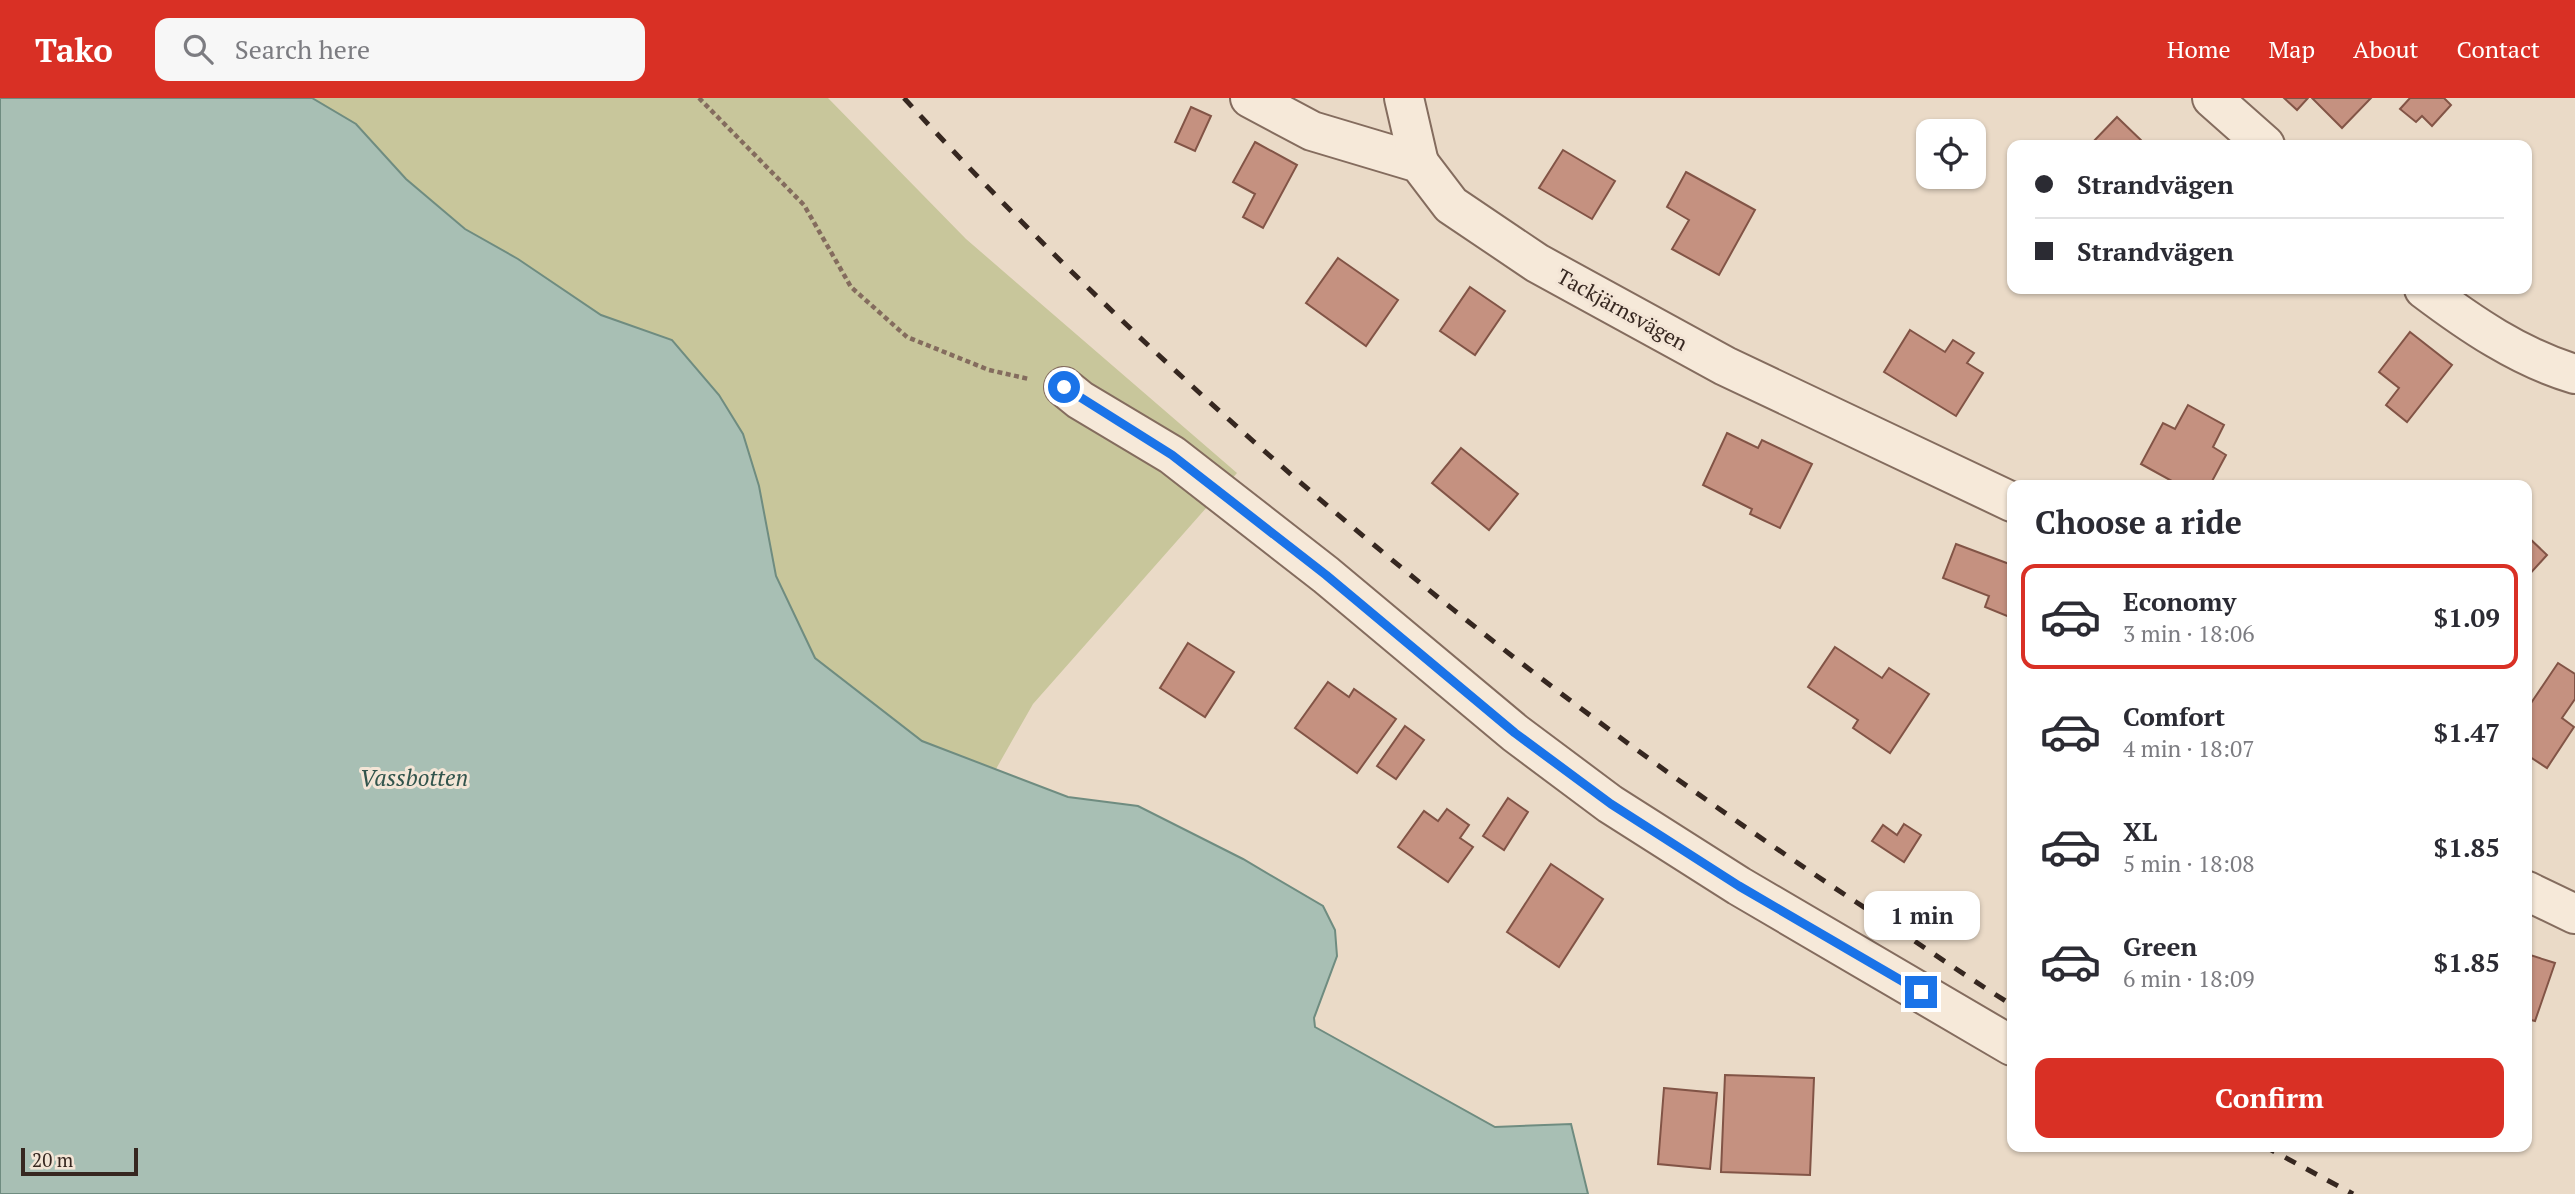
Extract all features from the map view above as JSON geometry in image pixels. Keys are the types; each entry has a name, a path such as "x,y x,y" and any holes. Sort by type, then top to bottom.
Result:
{"street":[{"path":"1250,98 1312,131 1419,163 1405,98"},
{"path":"2212,98 2259,140"},
{"name":"Tackjärnsvägen","path":"1419,163 1451,205 1537,263 1725,366 2007,500"},
{"path":"2431,294 2476,326 2521,352 2575,374"},
{"path":"1064,387 1172,455 1326,575 1515,733 1611,804 1739,886 2007,1043"},
{"path":"2532,894 2575,915"}],"path":[{"path":"699,98 804,205 851,287 907,337 989,370 1064,387"}],"shaded area":[{"path":"312,98 828,98 966,239 1237,473 1033,704 996,769 922,741 815,658 776,576 759,486 743,434 719,395 672,340 601,315 518,259 465,229 406,179 356,124"}],"water":[{"name":"Vassbotten","path":"0,98 312,98 356,124 406,179 465,229 518,259 601,315 672,340 719,395 743,434 759,486 776,576 815,658 922,741 1068,797 1138,806 1243,859 1323,906 1335,930 1337,956 1314,1018 1315,1027 1495,1127 1571,1124 1588,1194 0,1194"}],"building":[{"path":"2284,98 2308,98 2297,110"},
{"path":"2312,98 2371,98 2342,128"},
{"path":"2410,98 2444,98 2451,105 2432,126 2422,116 2416,122 2400,109"},
{"path":"1191,107 1211,116 1195,151 1175,142"},
{"path":"2117,117 2141,140 2095,140"},
{"path":"1255,142 1297,165 1263,228 1243,217 1255,194 1233,182"},
{"path":"1563,150 1615,181 1592,219 1539,188"},
{"path":"1686,172 1755,210 1719,275 1672,249 1689,220 1667,207"},
{"path":"1338,258 1398,300 1366,346 1306,303"},
{"path":"1470,287 1505,311 1475,355 1440,331"},
{"path":"1910,330 1945,352 1953,340 1974,353 1967,363 1983,373 1956,416 1884,372"},
{"path":"2410,332 2452,365 2407,422 2386,405 2399,388 2379,372"},
{"path":"2188,405 2224,425 2213,447 2226,455 2213,480 2170,480 2141,464 2163,423 2175,429"},
{"path":"1727,433 1758,448 1762,440 1812,464 1780,528 1750,514 1752,509 1703,485"},
{"path":"1461,448 1518,494 1489,530 1432,483"},
{"path":"2532,541 2547,555 2532,572"},
{"path":"1956,544 2007,563 2007,616 1985,607 1989,596 1943,578"},
{"path":"1188,643 1234,672 1205,717 1160,688"},
{"path":"1835,647 1882,678 1889,668 1929,694 1890,753 1853,728 1858,720 1808,687"},
{"path":"2558,663 2575,674 2575,699 2562,718 2574,727 2547,768 2532,758 2532,702"},
{"path":"1328,682 1349,697 1354,689 1396,719 1357,773 1295,728"},
{"path":"1405,726 1424,740 1396,779 1377,766"},
{"path":"1508,798 1528,812 1504,850 1483,836"},
{"path":"1447,809 1469,825 1460,838 1473,847 1448,882 1398,847 1424,811 1438,821"},
{"path":"1904,824 1921,835 1904,862 1872,841 1883,825 1897,835"},
{"path":"1551,864 1603,899 1559,967 1507,932"},
{"path":"2532,956 2555,963 2535,1021 2532,1020"},
{"path":"1725,1075 1814,1078 1810,1175 1721,1172"},
{"path":"1664,1088 1717,1093 1710,1169 1658,1164"}],"railway":[{"path":"904,98 1011,211 1122,321 1237,427 1355,529 1476,628 1600,723 1727,814 2007,1002"},
{"path":"2275,1152 2353,1194"}],"route":[{"path":"1064,387 1080,400 1172,455 1326,575 1515,733 1611,804 1739,886 1921,992"}]}
